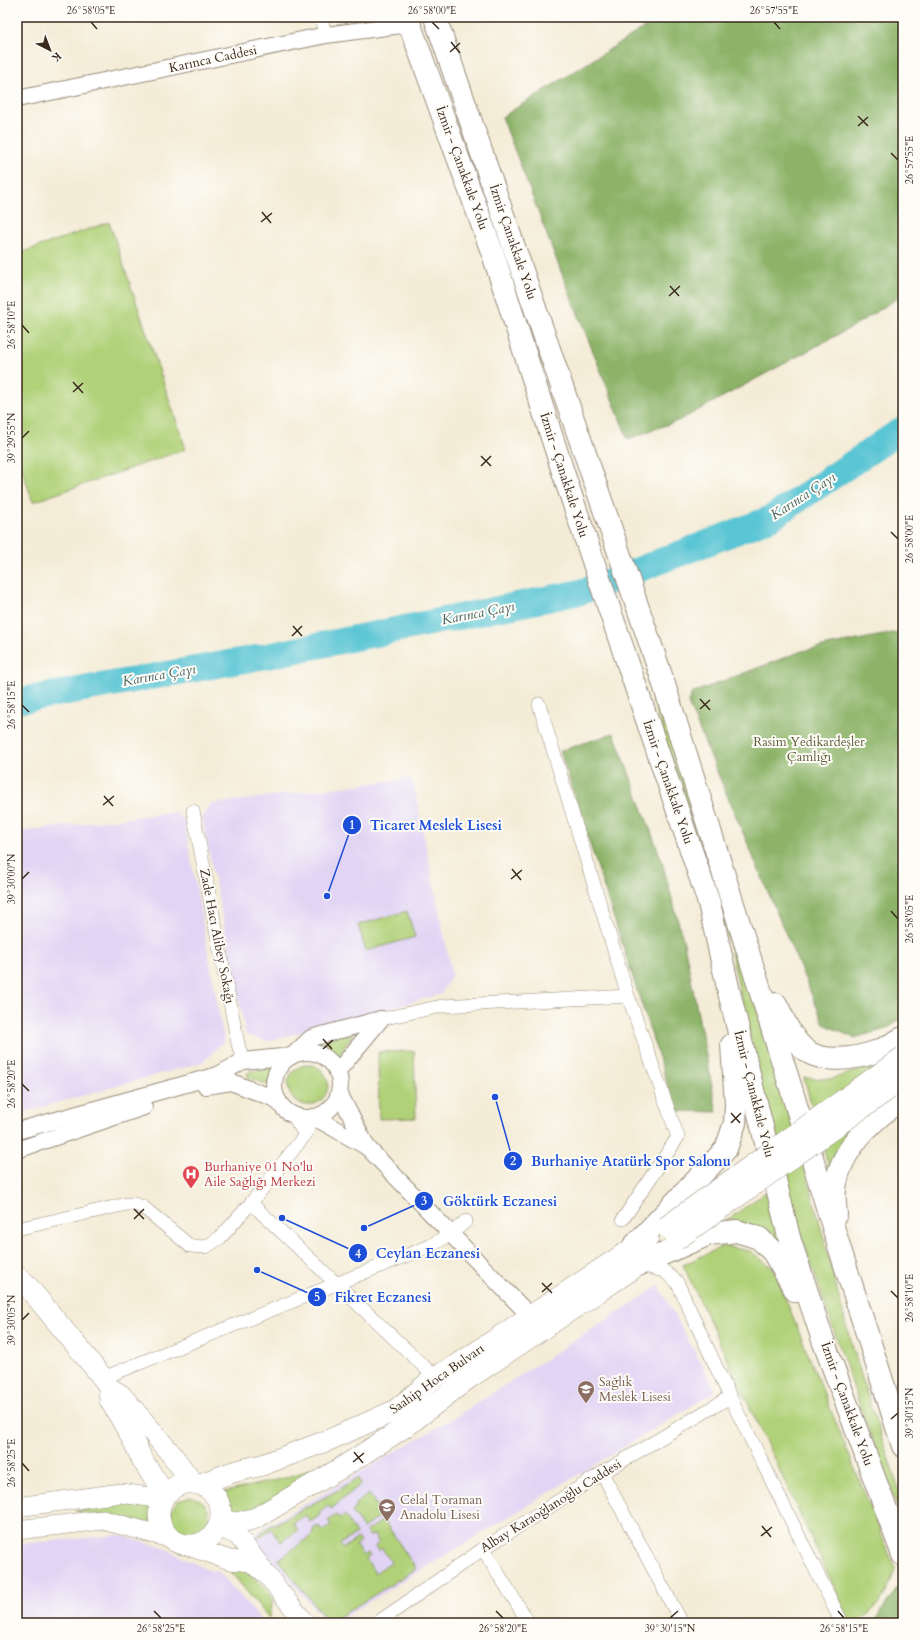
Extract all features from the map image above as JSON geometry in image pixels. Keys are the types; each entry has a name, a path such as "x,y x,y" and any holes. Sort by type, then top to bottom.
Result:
{"highway":[{"name":"İzmir Çanakkale Yolu","path":"435,17 591,468"},
{"name":"İzmir - Çanakkale Yolu","path":"408,20 494,257 565,478 709,903 729,992 790,1241 824,1344 903,1554"},
{"name":"İzmir - Çanakkale Yolu","path":"591,468 661,675 747,945 838,1244 903,1446"},
{"path":"747,945 794,1038 804,1049 815,1056 853,1058 876,1052 903,1038"},
{"path":"636,1256 726,1149 735,1123 736,1105 729,992"},
{"path":"838,1244 835,1192 837,1178 841,1167 857,1139 874,1120 903,1097"},
{"path":"636,1256 709,1234 737,1231 759,1238 773,1252 824,1344"}],"main road":[{"path":"671,1233 903,1057"},
{"path":"636,1256 903,1079"},
{"name":"Saahip Hoca Bulvarı","path":"196,1483 262,1465 329,1440 396,1410 435,1377 457,1365 530,1316 636,1256"},
{"name":"Saahip Hoca Bulvarı","path":"220,1523 237,1523 256,1518 341,1468 408,1425 466,1380 636,1256"},
{"path":"20,1276 106,1383 121,1395 196,1483"},
{"path":"106,1383 110,1400 164,1497"},
{"path":"196,1483 207,1487 218,1498 222,1513 220,1523 215,1534 204,1542 192,1545 178,1542 164,1531 160,1522 159,1513 164,1497 177,1485 196,1483"},
{"path":"17,1507 121,1493 164,1497"},
{"path":"17,1530 103,1520 178,1542 230,1560 250,1562 266,1574"},
{"path":"220,1523 238,1536 305,1623"}],"street":[{"path":"320,17 326,35"},
{"name":"Karınca Caddesi","path":"17,99 326,35 408,20"},
{"path":"539,704 628,996 678,1137 623,1219"},
{"name":"Zade Hacı Alibey Sokağı","path":"193,811 238,1044 243,1061"},
{"path":"17,1131 218,1075 243,1061 292,1056 300,1053 318,1054 332,1064 337,1072 340,1086 335,1102 330,1109 314,1118 303,1118 293,1115 284,1109 278,1100 275,1090 275,1080 278,1070 284,1062 292,1056 311,1038 381,1019 442,1006 628,996"},
{"path":"337,1072 381,1019"},
{"path":"17,1150 208,1085 231,1082 278,1100"},
{"path":"339,1093 367,1147 530,1316"},
{"path":"293,1115 305,1135"},
{"path":"17,1229 126,1204 134,1204 143,1207 190,1246 206,1247 221,1237 251,1203 305,1135 314,1118"},
{"path":"314,1118 367,1147"},
{"path":"251,1203 435,1377"},
{"path":"106,1383 337,1284 430,1246 451,1234 466,1221"},
{"path":"636,1256 664,1270 677,1282 730,1397 842,1623"},
{"name":"Albay Karaoğlanoğlu Caddesi","path":"377,1623 483,1549 602,1473 730,1397"},
{"path":"602,1473 682,1623"},
{"path":"483,1549 529,1623"}],"shaded area":[{"path":"412,778 452,975 441,994 268,1041 246,1035 202,817 211,804"},
{"path":"175,812 184,820 224,1041 203,1062 17,1114 17,832"},
{"path":"659,1286 716,1391 334,1623 328,1623 251,1539 263,1528 457,1416"},
{"path":"119,1535 164,1548 208,1570 219,1572 264,1623 17,1623 17,1544"}],"green space":[{"path":"661,17 903,17 903,295 852,327 680,420 628,439 560,269 502,117"},
{"path":"109,222 186,449 33,502 17,455 17,254"},
{"name":"Rasim Yedikardeşler Çamlığı","path":"903,631 903,1018 886,1029 854,1038 824,1024 688,703 692,693 802,651"},
{"path":"652,697 661,697 803,1159 845,1321 865,1388 903,1502 903,1523 855,1392 779,1170 728,938"},
{"path":"614,733 661,858 684,943 717,1112 676,1111 560,751"},
{"path":"407,911 415,937 366,951 358,925"},
{"path":"353,1034 336,1060 315,1047 337,1035"},
{"path":"414,1051 416,1118 379,1119 378,1052"},
{"path":"879,1063 830,1172 804,1078 832,1079"},
{"path":"308,1065 322,1071 328,1085 322,1099 308,1105 294,1099 288,1085 294,1071"},
{"path":"277,1067 271,1078 271,1086 248,1077 247,1073 251,1071"},
{"path":"766,1192 784,1249 766,1230 726,1221"},
{"path":"723,1246 750,1251 773,1268 895,1568 886,1593 882,1599 865,1617 857,1623 850,1621 683,1265"},
{"path":"338,1459 236,1521 225,1492 285,1478"},
{"path":"358,1478 361,1484 331,1509 328,1505 319,1512 321,1515 310,1522 306,1515 293,1523 298,1530 281,1542 271,1529 258,1538 257,1537 265,1529"},
{"path":"369,1494 383,1515 363,1528 352,1512 355,1509 355,1504"},
{"path":"190,1497 200,1500 206,1506 209,1516 206,1526 200,1532 190,1535 180,1532 174,1526 171,1516 174,1506 180,1500"},
{"path":"151,1499 151,1523 75,1511"},
{"path":"337,1515 340,1518 345,1515 356,1534 340,1544 343,1548 358,1538 361,1542 356,1545 363,1556 368,1553 370,1556 366,1559 375,1573 391,1562 382,1548 378,1551 375,1546 379,1543 374,1535 369,1536 366,1531 384,1520 416,1569 329,1623 278,1560 311,1536 314,1528 319,1526 322,1530 331,1525 328,1520"},
{"path":"224,1564 250,1573 270,1594 273,1601 269,1618"},
{"path":"897,1588 903,1601 903,1623 874,1623 875,1620"}],"waterway":[{"name":"Karınca Çayı","path":"17,701 267,656 581,592 771,518 903,429"}],"place":[{"name":"Ticaret Meslek Lisesi","path":"327,896"},
{"name":"Burhaniye Atatürk Spor Salonu","path":"495,1097"},
{"name":"Burhaniye 01 No'lu Aile Sağlığı Merkezi","path":"191,1189"},
{"name":"Ceylan Eczanesi","path":"282,1218"},
{"name":"Göktürk Eczanesi","path":"364,1228"},
{"name":"Fikret Eczanesi","path":"257,1270"},
{"name":"Sağlık Meslek Lisesi","path":"586,1404"},
{"name":"Celal Toraman Anadolu Lisesi","path":"387,1522"}]}
